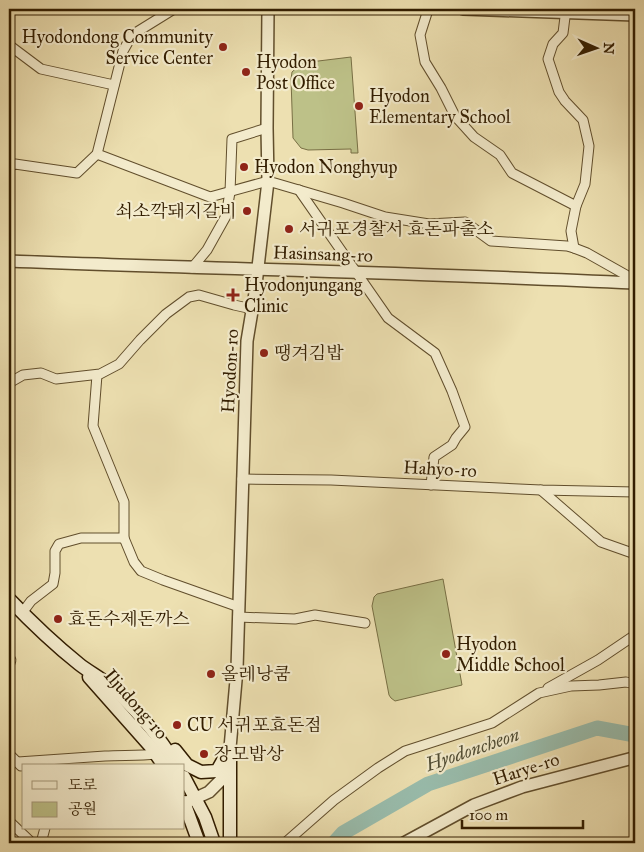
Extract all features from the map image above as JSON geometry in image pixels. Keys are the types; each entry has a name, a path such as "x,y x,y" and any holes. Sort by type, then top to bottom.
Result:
{"main road":[{"name":"Iljudong-ro","path":"14,607 80,665 110,686 148,725 176,764"},
{"name":"Iljudong-ro","path":"80,665 163,764"},
{"path":"110,686 146,714 187,765 201,772 217,771 230,748"},
{"path":"230,748 230,843"},
{"path":"185,783 199,843"},
{"path":"188,801 204,817 214,843"}],"street":[{"path":"9,167 14,164 76,173 97,154 123,51 132,35 174,9"},
{"name":"Hyodon-ro","path":"188,801 209,792 221,780 230,748 237,669 247,341 268,182 268,9"},
{"path":"427,9 420,35 426,62 442,88 455,116 474,137 500,155 512,173 576,206"},
{"path":"463,9 566,11 635,15"},
{"path":"566,11 563,33 553,44 548,60 559,92 583,120 589,146 584,184 576,206 571,231 574,248"},
{"path":"9,45 41,69 114,85"},
{"path":"192,268 207,250 226,216 230,192 232,139 267,128"},
{"path":"97,154 210,197 268,182 385,217 428,224 465,222 491,240 567,246 587,253 626,275 631,282"},
{"path":"299,190 388,318 435,353 452,390 465,427 452,446 434,458 431,485"},
{"name":"Hasinsang-ro","path":"9,261 631,282"},
{"path":"9,383 23,375 41,373 56,380 100,374 119,364 166,314 189,297 199,295 234,306 252,309"},
{"path":"97,374 92,426 124,502 124,538 134,562 141,571 238,612 295,619 315,614 365,623"},
{"name":"Hahyo-ro","path":"242,479 331,480 541,490 635,492"},
{"path":"541,490 601,542 635,554"},
{"path":"14,607 31,601 52,584 55,573 56,551 59,544 81,538 124,538"},
{"path":"285,843 334,800 378,768 405,752 492,723 539,693 598,660 635,635"},
{"path":"9,657 11,660 9,666"},
{"path":"539,693 570,686 626,682 635,684"},
{"path":"9,754 21,765"},
{"path":"27,764 60,758 156,754"},
{"name":"Harye-ro","path":"404,843 474,805 522,787 633,758 635,761"},
{"path":"9,821 32,843"},
{"path":"42,843 45,830"}],"green space":[{"path":"351,57 358,153 351,153 351,149 308,150 301,148 293,138 292,72 302,63"},
{"path":"443,579 462,685 395,701 389,695 372,606 374,597 377,594"}],"waterway":[{"name":"Hyodoncheon","path":"334,843 343,833 428,784 597,728 635,735"}],"place":[{"name":"Hyodondong Community Service Center","path":"223,47"},
{"name":"Hyodon Post Office","path":"246,72"},
{"name":"Hyodon Elementary School","path":"359,106"},
{"name":"Hyodon Nonghyup","path":"244,167"},
{"name":"쇠소깍돼지갈비","path":"247,211"},
{"name":"서귀포경찰서 효돈파출소","path":"289,229"},
{"name":"Hyodonjungang Clinic","path":"233,295"},
{"name":"땡겨김밥","path":"264,353"},
{"name":"효돈수제돈까스","path":"58,619"},
{"name":"Hyodon Middle School","path":"446,654"},
{"name":"올레낭쿰","path":"211,674"},
{"name":"CU 서귀포효돈점","path":"177,725"},
{"name":"장모밥상","path":"204,754"}]}
